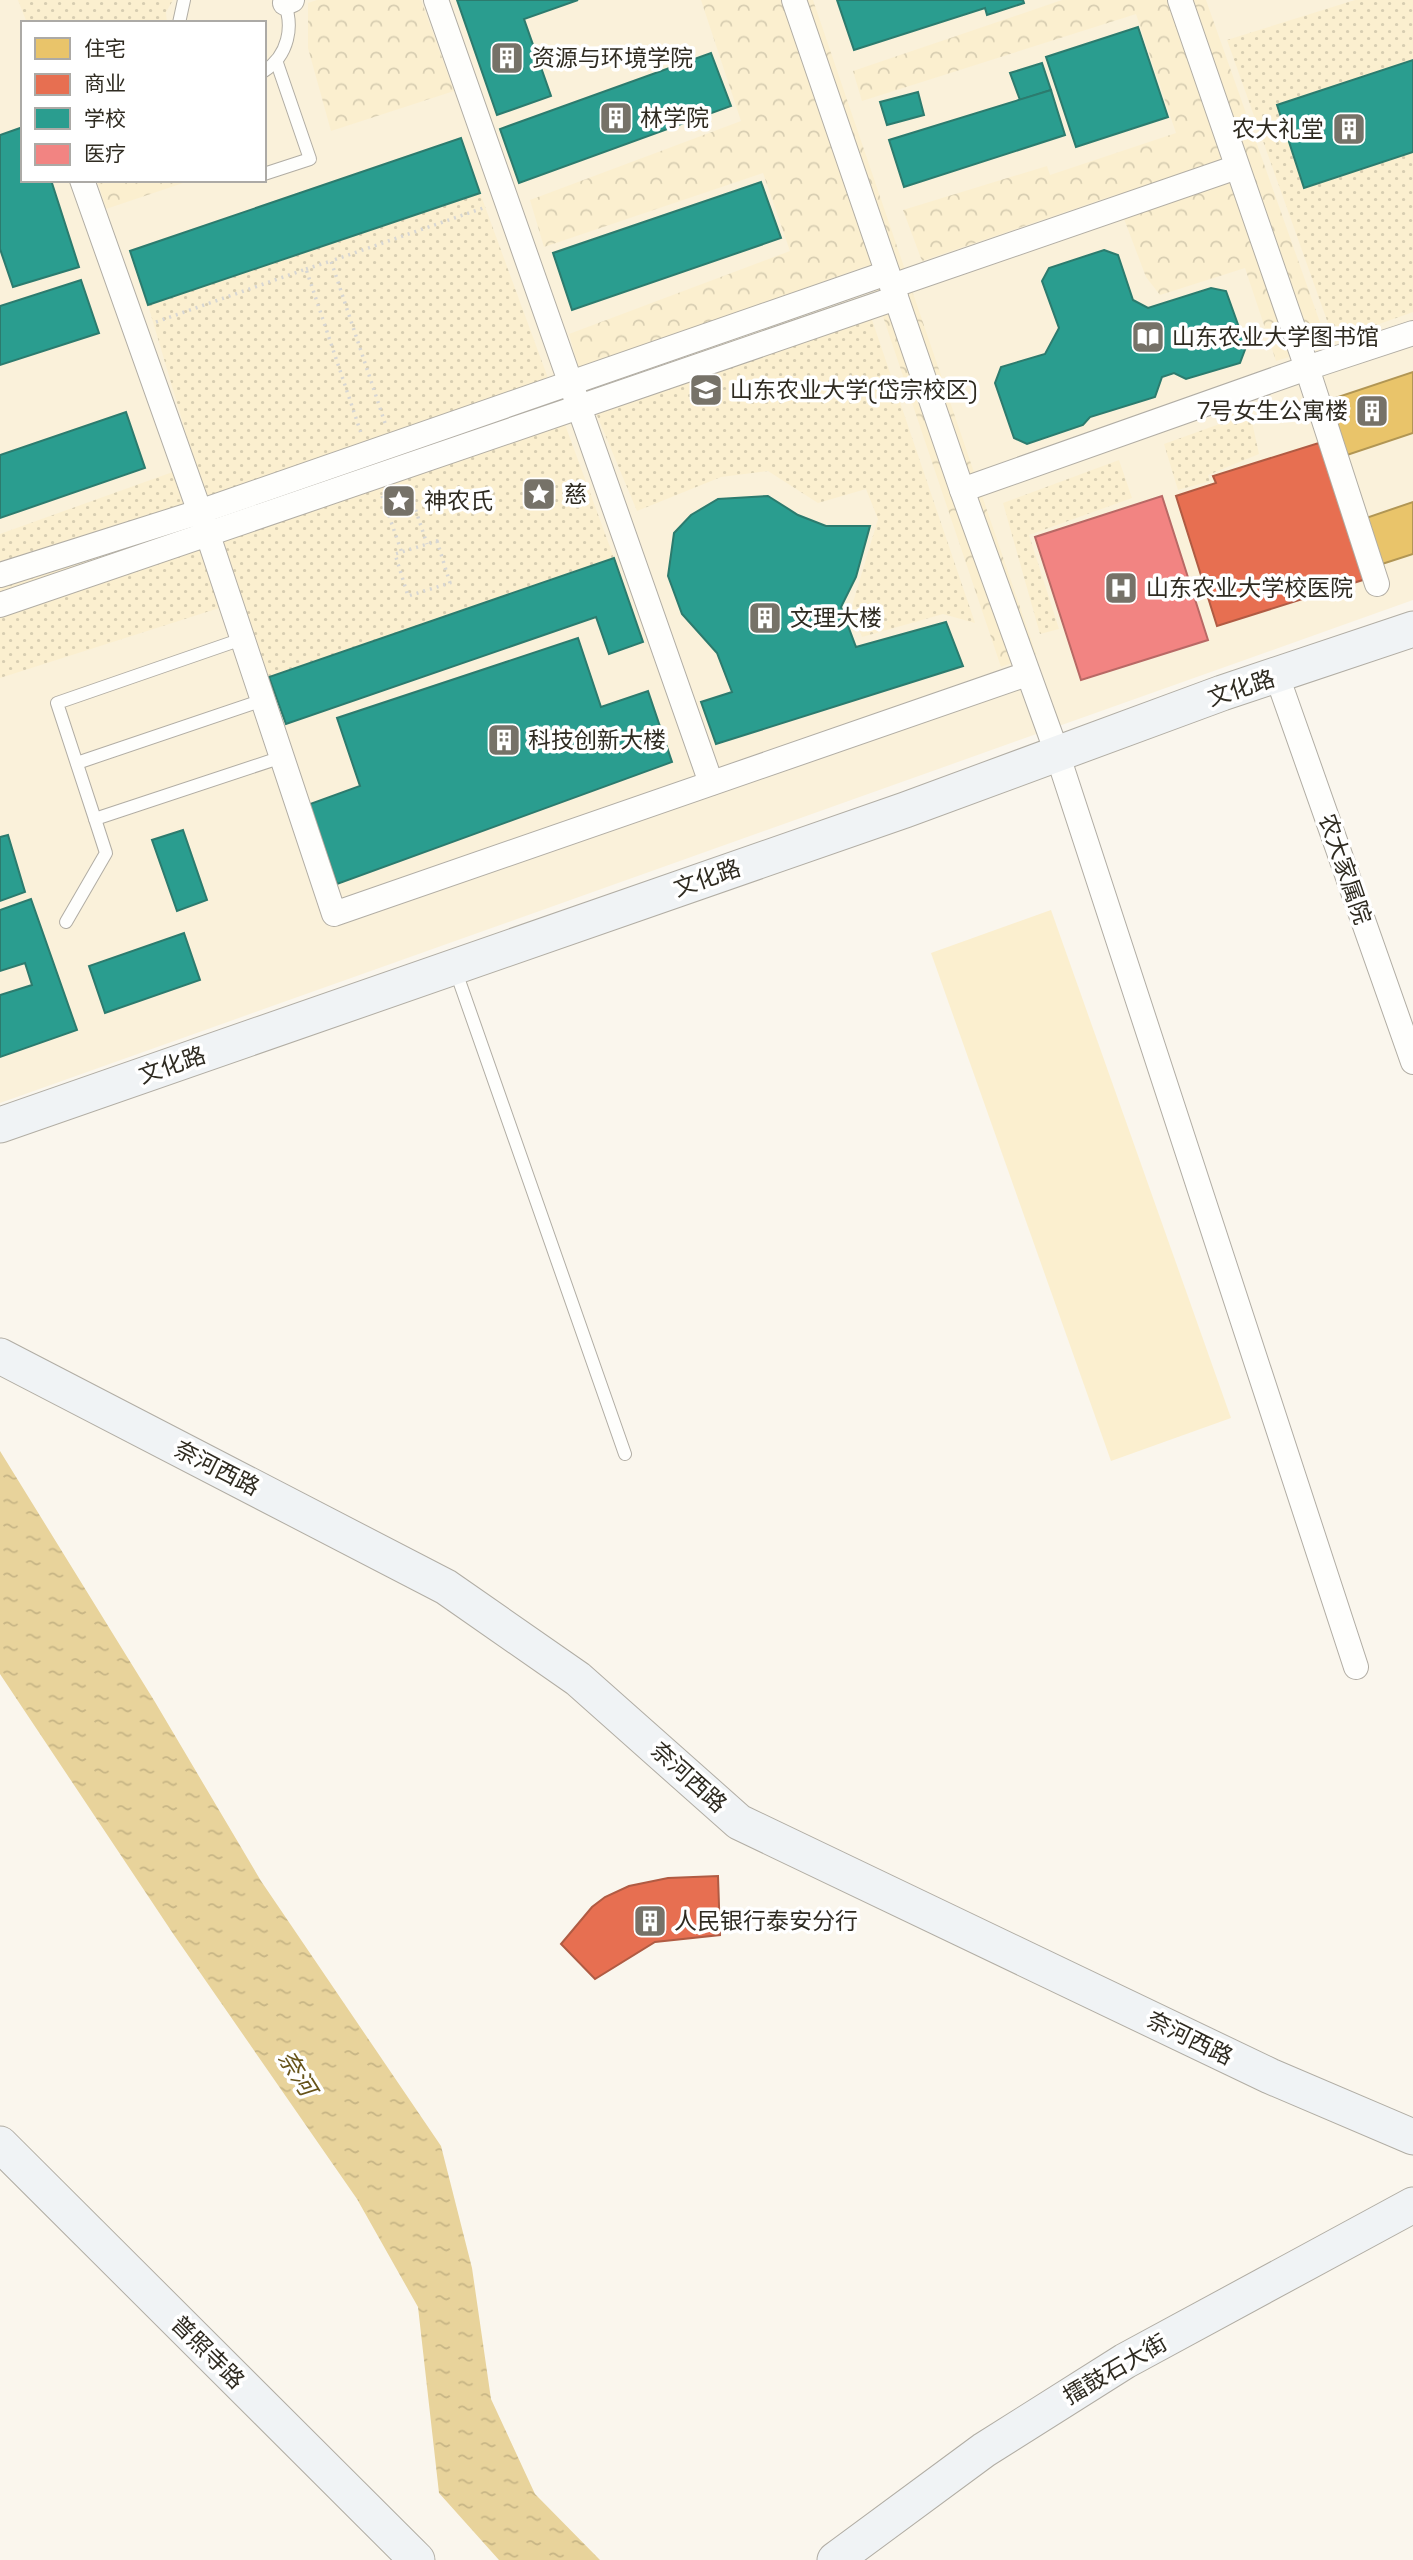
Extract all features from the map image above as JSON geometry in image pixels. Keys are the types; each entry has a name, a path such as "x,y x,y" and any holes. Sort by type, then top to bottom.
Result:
{"street":[{"path":"436,0 711,783"},
{"path":"794,0 962,490 1057,753 1356,1667"},
{"path":"1180,0 1307,368 1377,584"},
{"path":"0,575 199,512 571,383 891,286 1237,167"},
{"path":"83,182 208,535 334,914 1027,674"},
{"path":"0,605 376,479 579,407 891,286"},
{"path":"962,490 1413,333"},
{"name":"文化路","path":"0,1125 905,810 1057,753 1413,629"},
{"name":"农大家属院","path":"1277,676 1413,1062"},
{"name":"奈河西路","path":"0,1356 446,1587 578,1679 738,1822 1270,2076 1413,2137"},
{"name":"普照寺路","path":"0,2144 417,2560"},
{"name":"擂鼓石大街","path":"835,2560 985,2450 1104,2374 1413,2205"}],"lane":[{"path":"179,21 184,0"},
{"path":"266,70 277,63 288,37 287,1"},
{"path":"266,173 310,159 277,63"},
{"path":"66,922 106,853 57,703 242,639"},
{"path":"77,762 263,699"},
{"path":"95,819 282,757"},
{"path":"453,966 625,1454"}],"path":[{"path":"135,329 506,200"},
{"path":"331,261 393,445"},
{"path":"306,269 368,454"},
{"path":"403,469 427,544"},
{"path":"376,479 402,553"},
{"path":"437,541 450,583 408,596 395,554 402,553 437,541"}],"shaded area":[{"name":"山东农业大学(岱宗校区)","path":"0,0 1413,0 1413,600 0,1103"}],"green space":[{"path":"18,0 173,0 166,12 167,21 26,21"},
{"path":"317,0 421,0 454,91 331,131 308,48 308,3"},
{"path":"701,0 813,0 1036,654 1001,667 866,266 579,370 569,334 790,251 763,173 544,247 530,200 741,121"},
{"path":"1062,0 1206,0 1328,345 1276,361 1245,268 1160,295 1146,277 1115,195 922,261 903,210 1047,166 1050,175 1176,133 1136,14 862,101 853,71"},
{"path":"1355,0 1413,0 1413,312 1334,340 1227,40"},
{"path":"98,182 186,182 106,209"},
{"path":"480,193 614,558 269,677 241,601 0,678 0,534 195,464 148,305"},
{"path":"870,314 975,623 943,614 862,637 851,609 878,519 866,489 818,503 768,471 721,477 637,511 596,413"},
{"path":"1250,413 1259,454 1208,475 1210,481 1178,490 1164,444"},
{"path":"1119,460 1132,498 1029,535 1059,629 1040,634 1003,503"},
{"path":"1051,910 1231,1418 1111,1461 931,953"}],"water":[{"name":"奈河","path":"0,1451 155,1702 261,1881 441,2146 472,2268 491,2399 535,2494 600,2560 499,2560 439,2493 418,2307 357,2199 174,1935 0,1674"}],"building: 住宅":[{"name":"7号女生公寓楼","path":"1413,372 1413,433 1338,458 1327,425 1335,398"},
{"path":"1413,502 1413,554 1379,565 1363,519"}],"building: 商业":[{"path":"1322,442 1366,579 1217,626 1176,496 1216,483 1213,476"},
{"name":"人民银行泰安分行","path":"718,1876 720,1935 655,1942 595,1979 561,1944 592,1907 605,1897 629,1886 668,1878"}],"building: 学校":[{"name":"资源与环境学院","path":"457,0 578,0 524,19 551,96 497,115"},
{"path":"837,0 1023,0 1024,3 987,15 985,8 854,50"},
{"path":"1138,27 1168,117 1076,147 1046,57"},
{"name":"林学院","path":"711,53 731,106 519,183 500,129"},
{"name":"农大礼堂","path":"1413,60 1413,152 1304,188 1277,105"},
{"path":"1042,63 1051,90 1020,100 1010,73"},
{"path":"1051,90 1065,135 904,187 889,140"},
{"path":"918,92 924,115 887,125 880,102"},
{"path":"21,128 21,182 52,182 79,267 13,287 0,249 0,135"},
{"path":"461,138 480,193 148,305 130,251"},
{"path":"761,182 781,238 572,310 553,253"},
{"name":"山东农业大学图书馆","path":"1104,250 1118,255 1133,300 1148,308 1211,288 1226,291 1246,347 1240,363 1186,379 1174,373 1162,377 1155,397 1090,417 1083,425 1027,444 1014,438 995,383 1001,367 1045,354 1059,328 1042,281 1049,268"},
{"path":"81,280 99,333 0,365 0,306"},
{"path":"126,412 145,468 0,518 0,455"},
{"name":"文理大楼","path":"768,496 798,515 826,526 870,526 856,577 841,607 856,647 946,622 963,666 716,744 701,702 732,692 717,653 682,614 668,576 674,533 691,515 718,499"},
{"path":"614,558 643,642 609,654 596,617 286,724 269,677"},
{"name":"科技创新大楼","path":"578,638 601,707 648,691 672,762 337,884 310,804 360,786 337,718"},
{"path":"183,830 207,900 177,911 152,840"},
{"path":"8,835 25,892 0,901 0,837"},
{"path":"31,899 77,1030 0,1057 0,995 32,985 25,963 0,971 0,910"},
{"path":"184,933 200,980 105,1013 89,966"}],"building: 医疗":[{"name":"山东农业大学校医院","path":"1162,496 1208,640 1081,680 1035,537"}],"place":[{"name":"资源与环境学院","path":"507,58"},
{"name":"林学院","path":"616,118"},
{"name":"农大礼堂","path":"1349,129"},
{"name":"山东农业大学图书馆","path":"1148,337"},
{"name":"山东农业大学(岱宗校区)","path":"706,390"},
{"name":"7号女生公寓楼","path":"1372,411"},
{"name":"慈","path":"539,494"},
{"name":"神农氏","path":"399,501"},
{"name":"山东农业大学校医院","path":"1121,588"},
{"name":"文理大楼","path":"765,618"},
{"name":"科技创新大楼","path":"504,740"},
{"name":"人民银行泰安分行","path":"650,1921"}]}
